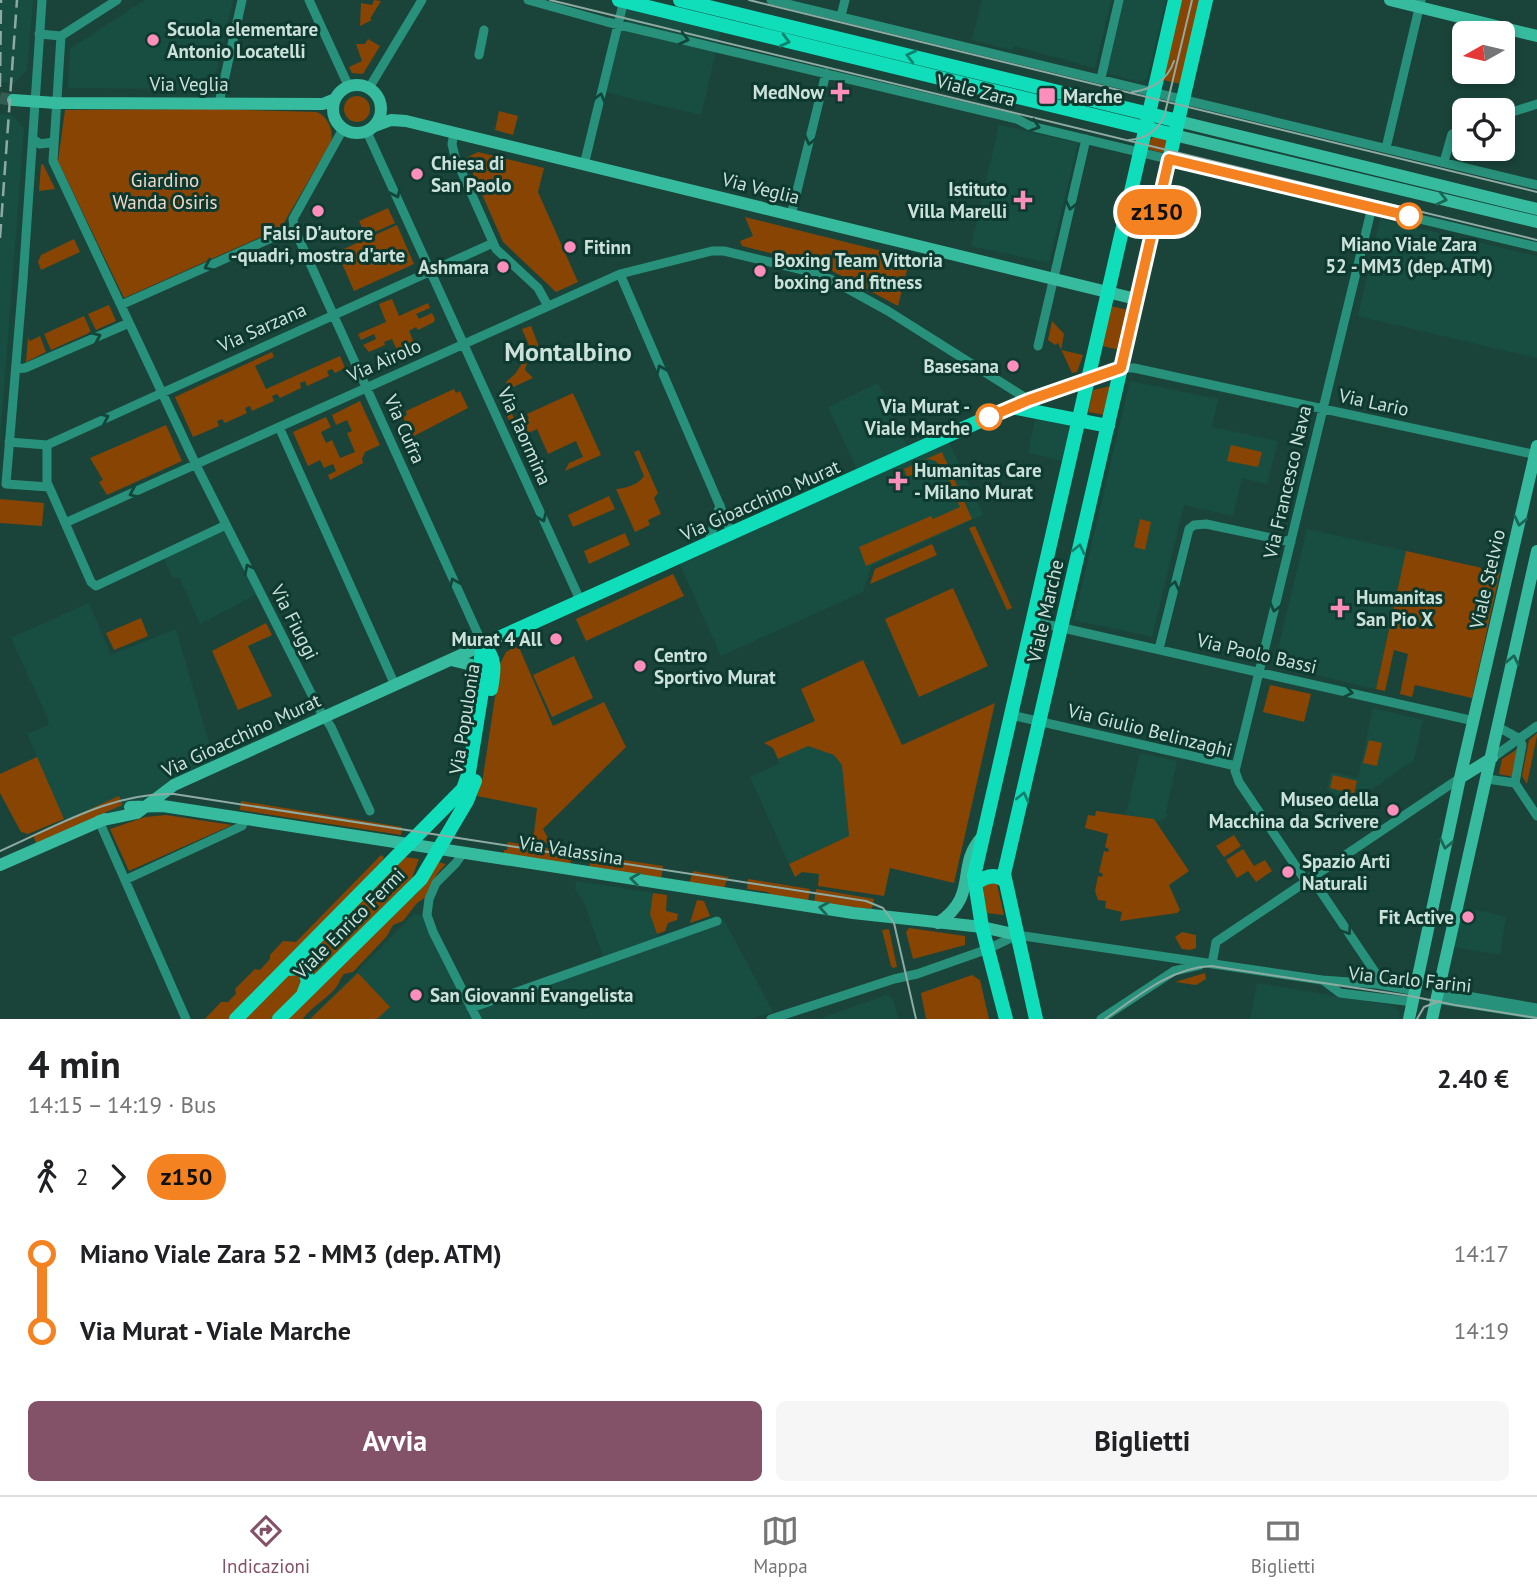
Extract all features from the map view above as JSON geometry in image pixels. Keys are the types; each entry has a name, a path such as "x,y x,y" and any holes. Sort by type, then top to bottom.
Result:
{"main road":[{"name":"Viale Zara","path":"622,0 1537,209"},
{"name":"Viale Zara","path":"680,0 1147,121"},
{"name":"Viale Marche","path":"1006,1019 982,927 975,884 976,862 1175,0"},
{"name":"Viale Marche","path":"1036,1019 1005,881 1006,863 1206,0"},
{"path":"1390,0 1420,4 1537,36"},
{"path":"359,85 369,88 379,100 381,115 371,129 355,134 343,130 338,125 330,105 349,87 359,85"},
{"name":"Via Veglia","path":"13,100 56,103 330,105"},
{"name":"Via Veglia","path":"379,100 385,111 406,121"},
{"name":"Via Veglia","path":"371,129 391,120 406,121 1108,292"},
{"name":"Viale Zara","path":"1176,128 1537,222"},
{"path":"1108,292 1136,299"},
{"path":"1088,379 1121,368"},
{"name":"Via Gioacchino Murat","path":"0,865 99,821 138,809 144,799 163,794 174,785 1011,407 1088,379"},
{"path":"1011,407 1108,426"},
{"name":"Viale Stelvio","path":"1460,778 1536,452"},
{"path":"1432,1019 1537,551"},
{"name":"Via Populonia","path":"409,844 463,789 484,678 481,661 483,645"},
{"name":"Via Populonia","path":"438,849 467,801 478,768 494,666 492,654 483,645"},
{"path":"451,660 472,665 484,678"},
{"path":"1409,1019 1460,778 1492,758"},
{"path":"1460,778 1487,779"},
{"path":"174,785 170,798 178,810"},
{"name":"Via Valassina","path":"138,809 178,810 891,918 982,927 1017,935"},
{"path":"938,923 953,912 962,898 973,846 982,837"},
{"name":"Viale Enrico Fermi","path":"376,839 387,849 386,867"},
{"name":"Viale Enrico Fermi","path":"236,1019 409,844"},
{"name":"Viale Enrico Fermi","path":"279,1019 415,885 438,849"},
{"path":"976,862 986,868 1006,863"},
{"path":"975,884 990,876 1005,881"},
{"path":"286,969 301,968 305,971 308,982 302,996"},
{"name":"Via Carlo Farini","path":"1414,996 1438,995"}],"street":[{"path":"42,0 33,139 42,159"},
{"path":"39,34 61,36 117,0"},
{"path":"219,103 243,0"},
{"path":"309,0 349,87"},
{"path":"369,88 422,0"},
{"name":"Viale Zara","path":"528,0 555,9 619,20 826,74 1017,119 1030,126 1537,247"},
{"name":"Viale Zara","path":"619,20 622,0"},
{"name":"Viale Zara","path":"771,0 1537,185"},
{"path":"841,16 845,0"},
{"path":"1101,78 1119,0"},
{"path":"1386,148 1420,4"},
{"path":"584,165 619,20"},
{"path":"479,55 484,30"},
{"path":"49,487 6,484 16,369 42,159 54,142 61,36"},
{"path":"791,215 826,74"},
{"path":"1515,111 1537,104"},
{"name":"Via Taormina","path":"371,129 580,602"},
{"path":"121,306 294,228 293,219 343,130"},
{"path":"454,133 452,144 455,157 493,243 499,253 538,288 548,306"},
{"path":"1444,162 1452,134"},
{"path":"33,139 40,144 54,142"},
{"path":"1038,346 1086,139"},
{"name":"Via Fiuggi","path":"42,159 130,323 196,465 370,811"},
{"name":"Via Francesco Nava","path":"1236,766 1372,206"},
{"name":"Via Cufra","path":"294,228 483,645"},
{"name":"Via Sarzana","path":"47,444 493,243"},
{"name":"Via Airolo","path":"65,523 620,274 712,251 724,251 830,279 1029,400"},
{"path":"620,274 732,534"},
{"path":"16,369 25,368 130,323"},
{"name":"Via Lario","path":"1121,368 1134,368 1536,452"},
{"path":"279,427 395,685"},
{"path":"9,442 47,444 46,477 49,487 91,582 96,586 226,525"},
{"path":"708,544 720,505"},
{"path":"1159,649 1187,534 1194,525 1206,524 1291,542"},
{"name":"Via Paolo Bassi","path":"1032,621 1474,721"},
{"name":"Via Giulio Belinzaghi","path":"1011,715 1236,766 1239,782 1377,975 1377,984"},
{"path":"1492,758 1537,726"},
{"path":"1498,727 1520,739 1522,745 1516,783 1537,817"},
{"path":"1101,1019 1174,971 1216,964 1216,942 1460,778"},
{"path":"1487,779 1516,783"},
{"path":"125,880 242,826 245,820"},
{"path":"99,821 186,1019"},
{"path":"463,853 436,883 429,899 428,915 433,932 477,1019"},
{"path":"471,1008 717,921"},
{"path":"771,1019 800,1014 988,949 1017,935"},
{"name":"Via Carlo Farini","path":"1017,935 1322,981 1377,984 1414,996"},
{"name":"Via Carlo Farini","path":"1322,981 1340,993 1414,996"},
{"name":"Via Carlo Farini","path":"1438,995 1537,1008"},
{"name":"Via Carlo Farini","path":"1438,995 1537,1015"}],"shaded area":[{"path":"0,0 33,0 27,70 14,84 0,82"},
{"name":"Scuola elementare Antonio Locatelli","path":"145,0 233,0 212,89 68,88 70,49"},
{"path":"982,0 1111,0 1095,68 1014,46 1012,50 972,40"},
{"path":"1123,0 1166,0 1147,79 1139,82 1106,73"},
{"path":"625,3 722,27 701,115 604,92"},
{"path":"0,114 12,115 24,128 0,441"},
{"name":"Istituto Villa Marelli","path":"999,125 1078,143 1049,263 971,246"},
{"path":"1380,219 1537,256 1537,358 1358,316"},
{"path":"1130,381 1218,399 1212,427 1278,441 1267,484 1242,478 1233,516 1184,505 1152,637 1074,620"},
{"path":"878,383 909,451 859,474 828,407"},
{"path":"1036,414 1077,421 1068,462 1028,453"},
{"path":"947,438 983,515 871,566 863,592 721,656 678,560"},
{"path":"226,527 259,593 200,624 179,577 173,579 163,557"},
{"name":"Humanitas San Pio X","path":"1307,529 1406,551 1376,689 1274,665"},
{"path":"89,603 111,655 176,629 216,767 69,832 27,734 48,725 49,721 11,638"},
{"path":"1373,708 1423,720 1414,760 1352,803 1343,801 1327,789 1331,772 1358,778"},
{"path":"807,745 834,755 842,765 849,836 789,864 750,777 780,763 778,759"},
{"path":"1140,753 1177,761 1166,812 1168,816 1157,823 1154,819 1126,815"},
{"path":"576,881 653,893 650,914 659,939 604,959 584,902 575,889"},
{"path":"1463,907 1506,917 1500,955 1454,947"},
{"path":"414,914 427,916 470,1009 724,920 773,1012 751,1019 310,1019"},
{"path":"1257,983 1395,1006 1400,1013 1399,1019 1250,1019"},
{"path":"886,995 893,999 898,1019 819,1019"}],"green space":[{"path":"374,0 381,1 370,19 372,20 360,26 361,3 372,5"},
{"path":"1182,0 1200,0 1181,84 1163,80"},
{"path":"368,39 380,46 363,74 352,73 349,67 362,61 356,44 365,44"},
{"path":"357,96 366,100 370,109 366,118 357,122 348,118 344,109 348,100"},
{"name":"Giardino Wanda Osiris","path":"210,109 317,112 329,124 331,142 281,228 124,298 58,161 65,110"},
{"path":"499,111 518,116 513,135 495,130"},
{"path":"1154,136 1167,140 1164,153 1148,149 1149,141"},
{"path":"478,152 544,168 538,192 578,282 556,292 503,242 466,158"},
{"path":"43,164 55,189 39,191"},
{"path":"388,208 395,223 366,236 359,221"},
{"path":"745,217 910,258 898,306 823,266 742,246 740,241 753,236"},
{"path":"397,225 414,264 354,291 337,252"},
{"path":"74,239 80,252 41,270 38,262 41,255"},
{"path":"392,299 399,316 428,303 430,308 416,314 419,319 432,313 435,319 418,330 416,327 409,331 419,354 415,355 412,350 404,354 406,360 402,361 392,339 369,352 363,345 376,339 374,334 361,340 358,334 386,322 379,304"},
{"path":"109,305 116,321 96,330 88,314"},
{"path":"1110,306 1129,310 1120,350 1102,346"},
{"path":"84,316 91,332 51,350 44,334"},
{"path":"1052,321 1064,334 1061,350 1058,343 1055,345 1048,340"},
{"path":"531,326 544,360 536,356 528,359 525,370 533,378 509,389 506,382 515,374 531,350 522,329"},
{"path":"40,336 46,352 26,362 28,338 30,341"},
{"path":"1061,350 1083,355 1077,372 1072,373"},
{"path":"272,352 274,357 255,366 266,389 340,356 345,368 335,373 332,369 327,371 329,376 307,386 305,381 300,383 301,388 280,398 277,394 272,396 274,401 252,411 250,406 245,408 247,413 225,423 222,419 217,421 219,426 193,437 175,397"},
{"path":"1111,386 1105,415 1088,412 1093,390"},
{"path":"454,389 456,393 460,391 468,408 412,437 403,417 407,415 406,411"},
{"path":"573,393 601,455 565,471 569,463 583,457 576,441 548,454 537,429 517,438 505,412 510,410 517,424 529,418 527,414"},
{"path":"360,401 380,445 365,452 363,463 330,480 328,475 336,471 333,464 324,468 320,460 308,466 293,432 326,417 331,427 321,432 326,443 332,440 340,458 355,452 347,433 352,431 347,420 336,425 332,415"},
{"path":"166,425 182,461 107,495 99,482 103,480 90,458"},
{"path":"1231,445 1262,452 1258,467 1227,461"},
{"path":"639,450 658,493 654,498 661,514 648,520 650,525 635,532 616,489 632,486 644,476 634,452"},
{"path":"942,452 972,519 866,566 859,547 931,516 933,519 960,507 943,468 937,463 931,459 922,461 917,468 916,480 914,474 907,477 904,469"},
{"path":"609,496 615,509 573,527 568,515"},
{"path":"0,499 44,503 42,526 0,523"},
{"path":"1140,519 1151,522 1145,550 1134,547"},
{"path":"975,526 1012,608 1007,610 969,528"},
{"path":"625,533 630,545 589,564 584,551"},
{"path":"932,544 937,555 870,584 875,569"},
{"path":"1406,551 1500,572 1472,698 1415,685 1412,697 1400,694 1408,654 1394,650 1385,691 1376,689"},
{"path":"673,574 684,596 586,641 576,619"},
{"path":"953,588 988,666 919,697 885,619"},
{"path":"141,618 148,636 114,650 106,633"},
{"path":"266,623 272,635 248,646 272,696 238,710 212,651"},
{"path":"518,645 553,726 604,702 626,747 543,829 551,844 533,841 537,808 477,796 483,777 500,664 506,652"},
{"path":"574,656 593,698 552,717 533,675"},
{"path":"863,660 902,745 995,703 954,883 890,868 884,896 818,886 819,874 802,872 795,877 789,864 849,836 842,765 834,755 808,746 778,759 773,748 764,743 815,721 801,689"},
{"path":"1270,685 1311,694 1304,722 1263,712"},
{"path":"1537,733 1527,784 1522,776 1529,740"},
{"path":"1369,740 1382,743 1377,766 1363,763"},
{"path":"1519,748 1513,777 1499,774 1502,759"},
{"path":"37,757 64,819 28,834 21,832 0,793 0,774"},
{"path":"1333,775 1357,781 1354,794 1330,788"},
{"path":"119,796 122,805 36,843 33,835"},
{"path":"241,801 402,827 401,835 240,810"},
{"path":"1096,811 1154,819 1189,871 1169,885 1180,910 1177,913 1120,921 1122,912 1105,908 1106,901 1098,900 1095,891 1098,876 1102,877 1103,874 1099,872 1104,851 1108,852 1109,849 1105,847 1108,834 1085,828 1088,815 1095,816"},
{"path":"166,815 232,825 129,871 110,829 145,817"},
{"path":"1234,835 1241,846 1224,857 1216,846"},
{"path":"508,842 573,852 570,865 504,853"},
{"path":"1243,849 1254,866 1265,860 1272,871 1256,882 1248,871 1237,878 1226,860"},
{"path":"381,855 384,857 382,861 230,1019 205,1019 221,1002 228,1002 236,994 235,989 255,969 260,970 283,941 296,942"},
{"path":"591,855 663,866 661,879 589,868"},
{"path":"404,857 419,859 412,878 313,976 298,962"},
{"path":"438,862 446,864 437,874 426,897 417,903 403,921 393,925 387,936 353,972 344,974 334,990 303,1019 285,1019 418,892"},
{"path":"693,871 728,877 724,888 689,884"},
{"path":"748,879 810,889 808,902 777,898 767,892 747,889"},
{"path":"992,879 997,884 1004,915 986,913 983,886"},
{"path":"816,889 874,899 872,909 814,903"},
{"path":"653,893 667,895 666,911 678,914 677,920 668,923 665,931 657,934 650,914"},
{"path":"697,900 704,901 710,916 690,923"},
{"path":"909,928 965,936 965,945 913,959 906,932"},
{"path":"889,929 897,967 893,968 882,930"},
{"path":"1182,932 1196,935 1196,948 1182,949 1175,937"},
{"path":"298,972 305,985 273,1019 242,1019 286,975"},
{"path":"358,973 390,1007 377,1019 310,1019"},
{"path":"1205,973 1206,979 1196,985 1175,982"},
{"path":"972,975 980,980 989,1019 926,1019 921,993"}],"tunnel":[{"path":"0,98 13,100"}],"tram line":[{"path":"550,0 1537,240"},
{"path":"749,0 1537,192"},
{"path":"1129,140 1150,133 1164,117 1192,0"},
{"path":"1132,92 1158,83 1168,74 1174,61"},
{"path":"0,851 106,805 151,795 174,794 866,901 883,908 894,923 916,1019"},
{"path":"1105,1019 1168,978 1196,968 1211,966 1537,1018"},
{"path":"1417,1019 1424,1007 1440,1001"}],"railway":[{"path":"0,87 1,0"},
{"path":"0,238 17,0"}],"bus line":[{"name":"z150","path":"989,417 1121,368 1169,159 1409,216"}],"place":[{"name":"Scuola elementare Antonio Locatelli","path":"153,40"},
{"name":"MedNow","path":"840,92"},
{"name":"Marche","path":"1047,96"},
{"name":"Chiesa di San Paolo","path":"417,174"},
{"name":"Istituto Villa Marelli","path":"1023,200"},
{"name":"Falsi D'autore -quadri, mostra d'arte","path":"318,211"},
{"name":"Miano Viale Zara 52 - MM3 (dep. ATM)","path":"1409,216"},
{"name":"Fitinn","path":"570,247"},
{"name":"Ashmara","path":"503,267"},
{"name":"Boxing Team Vittoria boxing and fitness","path":"760,271"},
{"name":"Basesana","path":"1013,366"},
{"name":"Via Murat - Viale Marche","path":"989,417"},
{"name":"Humanitas Care - Milano Murat","path":"898,481"},
{"name":"Humanitas San Pio X","path":"1340,608"},
{"name":"Murat 4 All","path":"556,639"},
{"name":"Centro Sportivo Murat","path":"640,666"},
{"name":"Museo della Macchina da Scrivere","path":"1393,810"},
{"name":"Spazio Arti Naturali","path":"1288,872"},
{"name":"Fit Active","path":"1468,917"},
{"name":"San Giovanni Evangelista","path":"416,995"}],"district":[{"name":"Montalbino","path":"568,352"}]}
